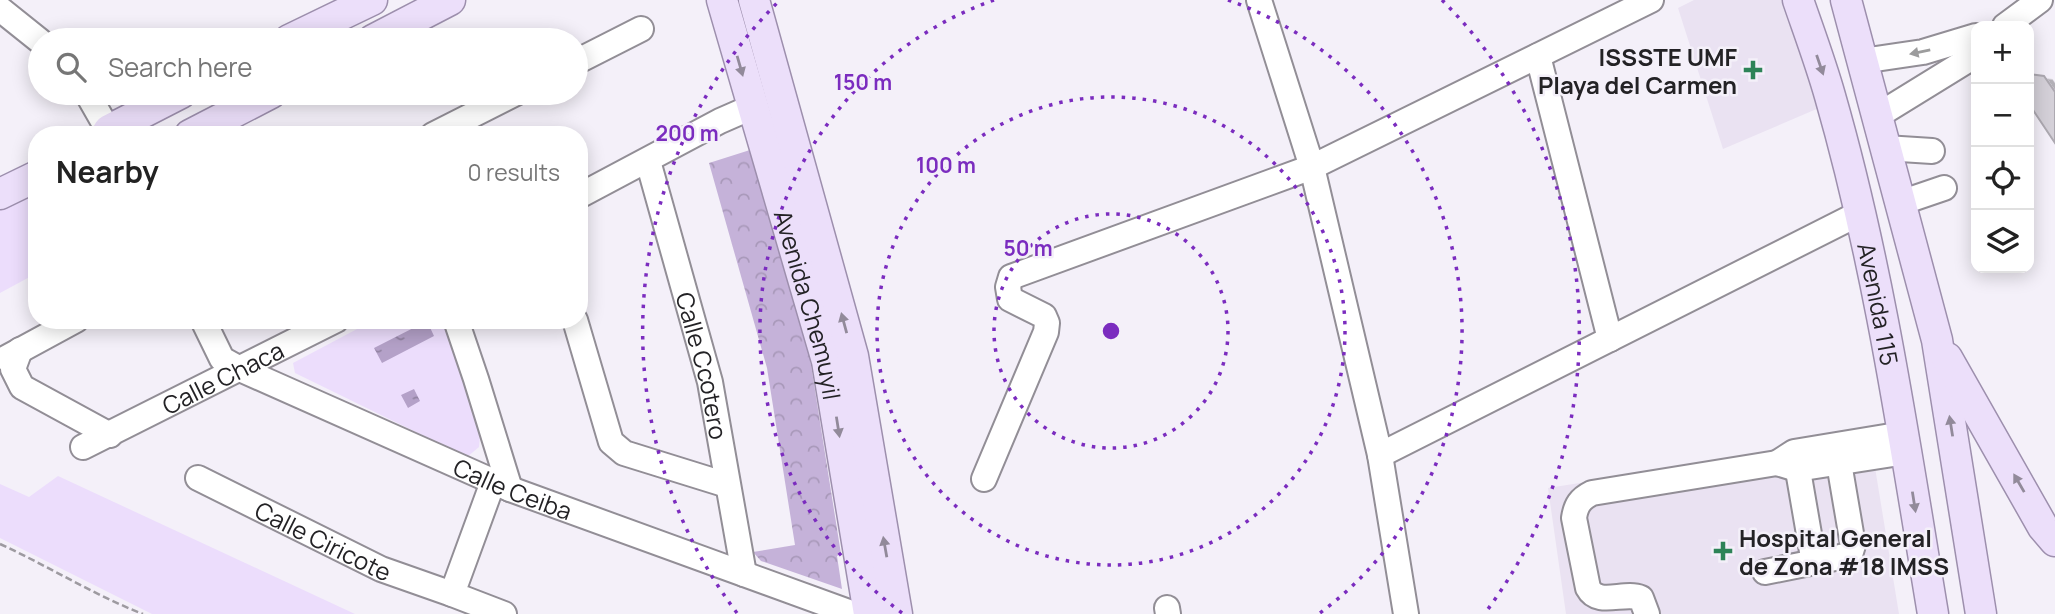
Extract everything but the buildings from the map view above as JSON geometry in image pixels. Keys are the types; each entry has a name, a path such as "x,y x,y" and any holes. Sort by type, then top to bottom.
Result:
{"main road":[{"path":"314,28 372,0"},
{"path":"396,28 450,0"},
{"name":"Avenida Chemuyil","path":"722,0 752,107 840,359 869,614"},
{"name":"Avenida Chemuyil","path":"754,0 840,359 897,614"},
{"name":"Avenida 115","path":"1798,0 1830,94 1860,213 1888,346 1933,614"},
{"name":"Avenida 115","path":"1846,0 1937,340 1981,614"},
{"path":"118,126 146,105"},
{"path":"207,126 248,105"},
{"path":"0,194 28,180"},
{"path":"1937,340 2043,527 2055,541"}],"street":[{"path":"1259,0 1312,167 1380,455 1406,614"},
{"path":"984,479 1046,332 1047,323 1044,316 1010,299 1007,287 1011,278 1312,167 1651,0"},
{"path":"2011,15 2040,0"},
{"path":"0,9 28,31"},
{"path":"588,56 641,29"},
{"path":"1862,61 1923,52 1971,38"},
{"path":"1538,56 1610,339"},
{"path":"1877,116 1971,58"},
{"path":"94,105 105,126"},
{"path":"451,126 492,105"},
{"path":"588,191 720,121 752,107"},
{"path":"1885,148 1932,151"},
{"name":"Calle Ccotero","path":"648,161 710,382 744,574"},
{"path":"1900,203 1944,188"},
{"path":"1380,455 1860,213"},
{"path":"59,329 10,355 13,369 22,387 110,435"},
{"name":"Calle Ceiba","path":"207,329 222,359 240,369 501,486 854,614"},
{"name":"Calle Chaca","path":"83,447 318,329"},
{"path":"452,594 501,486 476,379 459,329"},
{"path":"578,329 615,448 727,485"},
{"path":"1647,614 1641,598 1628,595 1600,598 1591,594 1574,518 1576,507 1582,498 1592,493 1905,443"},
{"path":"1790,462 1839,463 1905,443"},
{"path":"1790,462 1814,563"},
{"path":"1765,572 1847,558 1852,551 1839,463"},
{"name":"Calle Ciricote","path":"198,478 381,569 504,614"}],"path":[{"path":"0,544 119,605 143,614"}],"shaded area":[{"name":"ISSSTE UMF Playa del Carmen","path":"1694,0 1788,0 1819,108 1723,149 1678,8"},
{"path":"28,194 28,278 0,293 0,208"},
{"path":"357,329 447,329 480,435 479,447 467,457 295,373 293,363"},
{"name":"Hospital General de Zona #18 IMSS","path":"1870,437 1899,614 1566,614 1548,488"},
{"path":"58,476 355,614 152,614 0,538 0,484 29,497"}],"green space":[{"path":"750,150 807,340 841,554 837,556 842,589 761,561 753,552 795,545 767,368 709,163"}],"water":[{"path":"411,329 431,329 434,336 382,363 374,348"},
{"path":"414,389 420,401 408,408 401,395"}],"place":[{"name":"ISSSTE UMF Playa del Carmen","path":"1753,70"},
{"name":"Hospital General de Zona #18 IMSS","path":"1723,551"}]}
